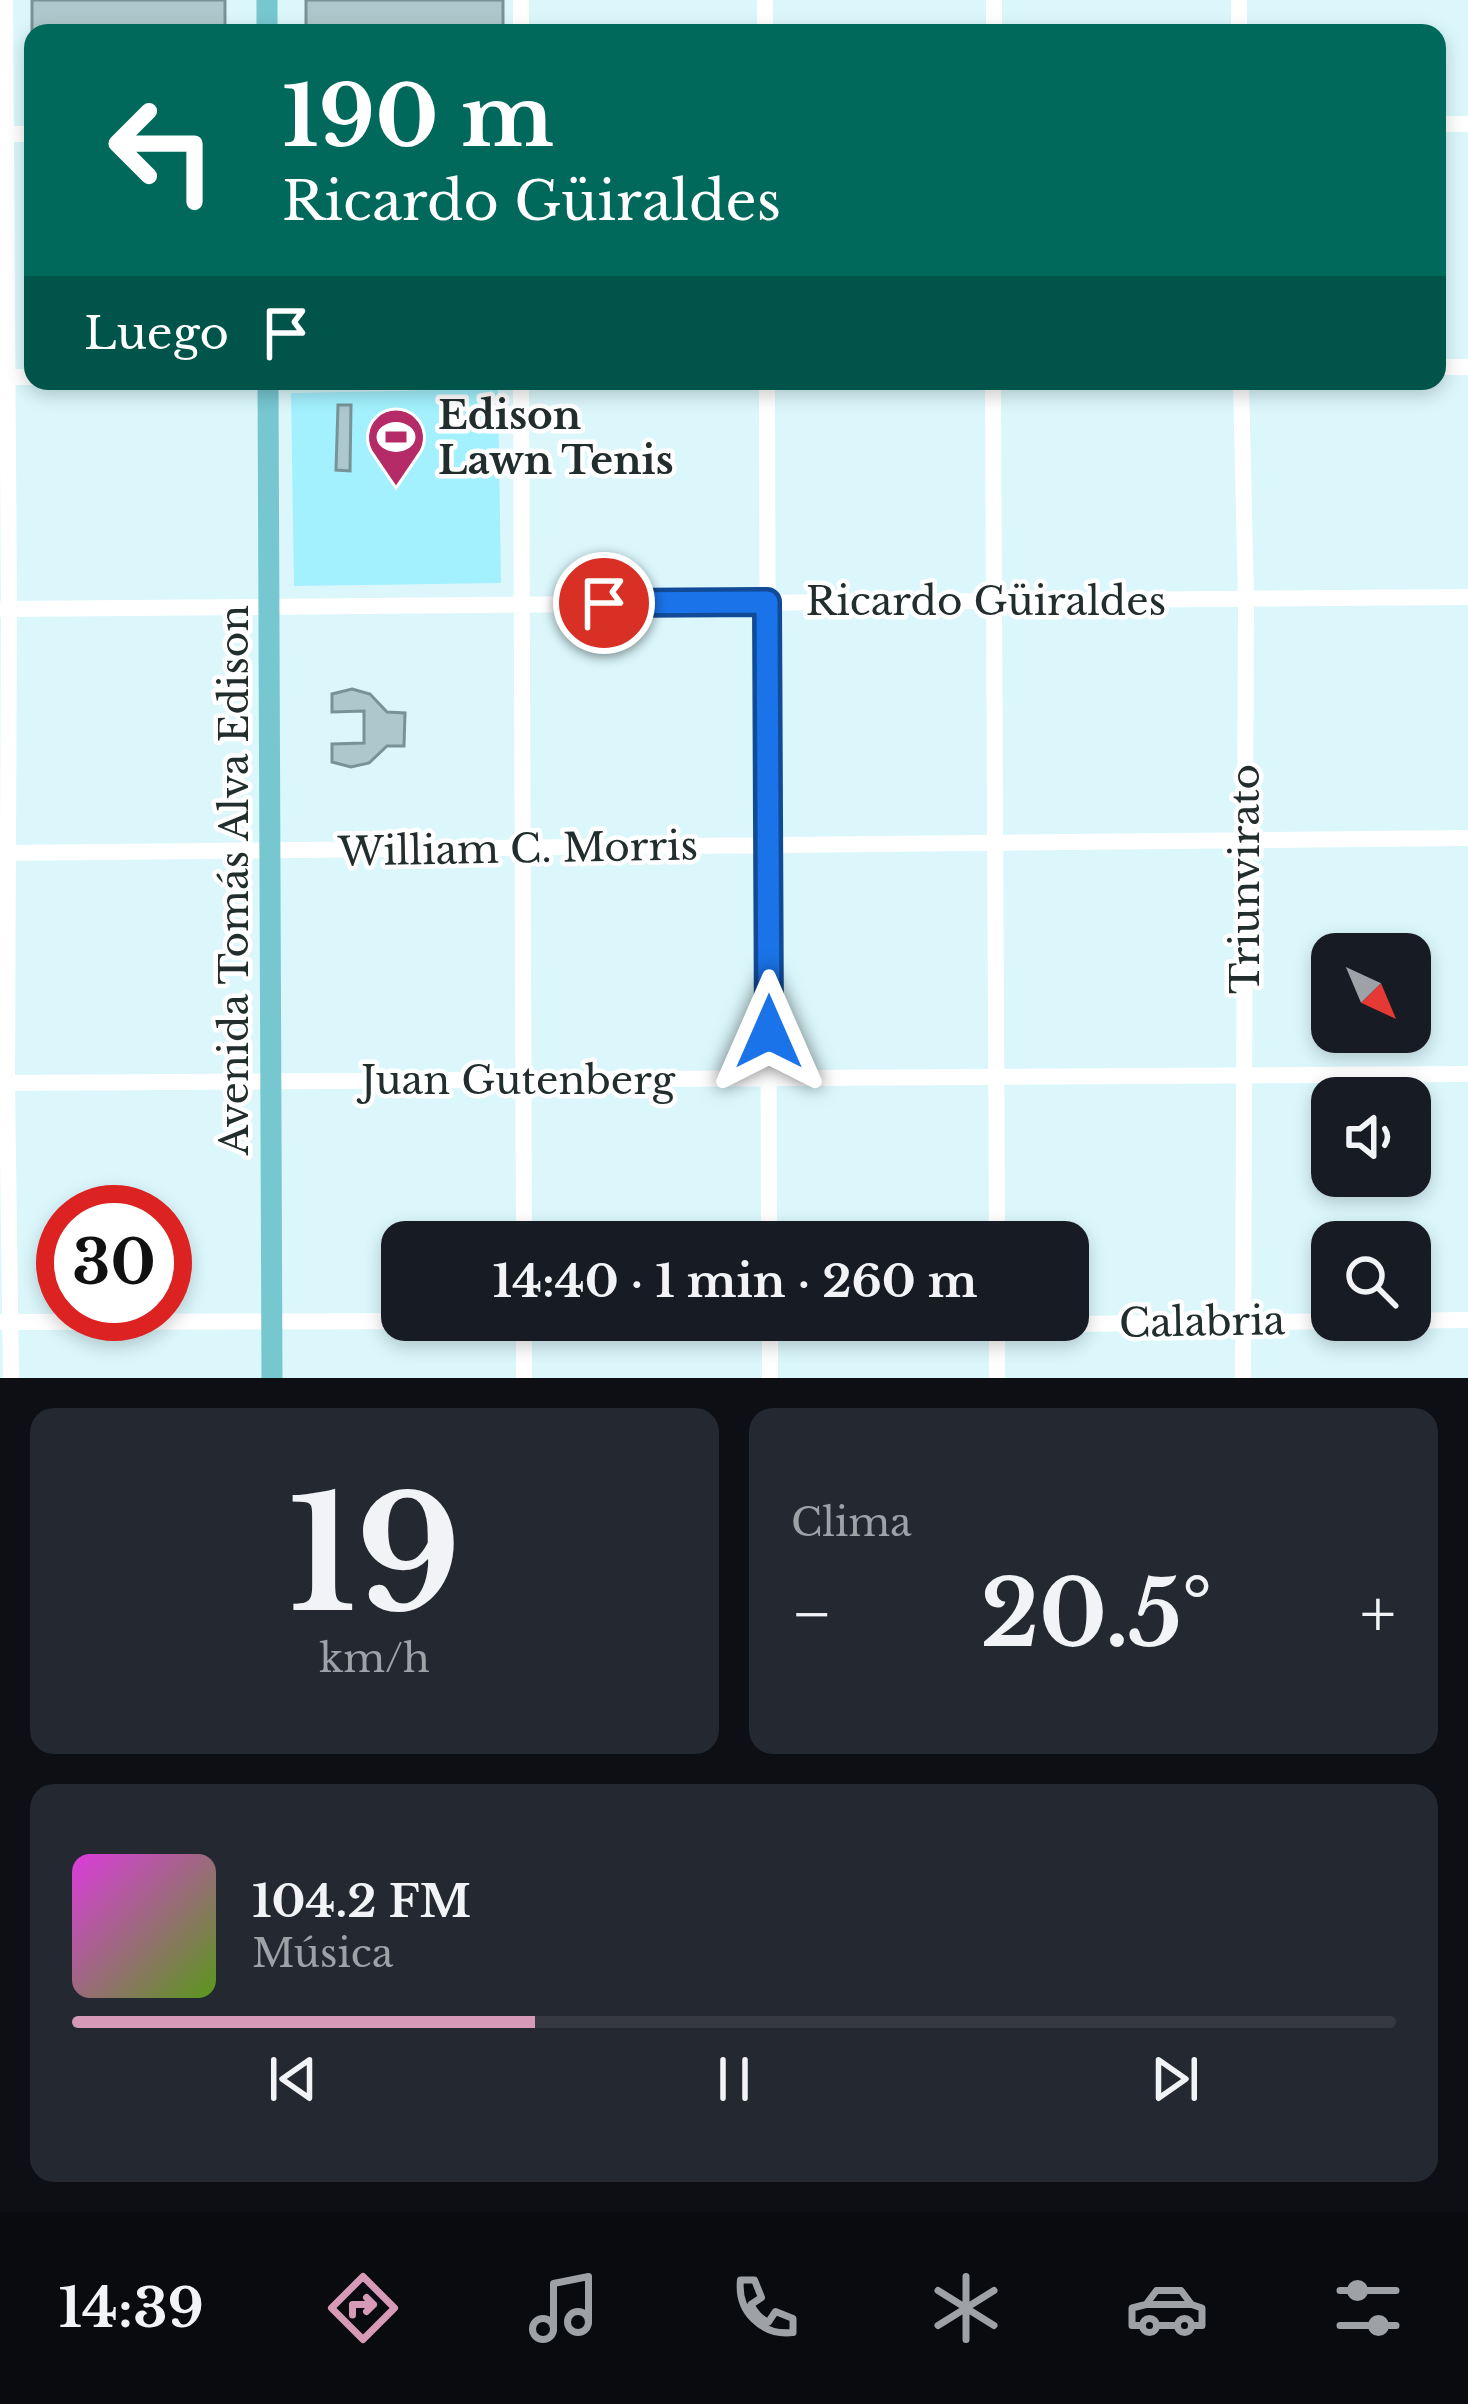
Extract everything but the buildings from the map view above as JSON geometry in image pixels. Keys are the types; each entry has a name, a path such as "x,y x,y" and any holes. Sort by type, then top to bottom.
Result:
{"main road":[{"name":"Avenida Tomás Alva Edison","path":"268,390 272,1378"}],"street":[{"path":"5,0 3,1083 5,1322 11,1378"},
{"path":"521,390 524,1221"},
{"path":"767,390 769,1221"},
{"path":"993,390 997,1221"},
{"name":"Triunvirato","path":"1241,390 1246,599 1243,1378"},
{"name":"Ricardo Güiraldes","path":"4,609 1468,597"},
{"name":"William C. Morris","path":"4,853 1468,838"},
{"name":"Juan Gutenberg","path":"3,1083 1468,1075"},
{"name":"Calabria","path":"1089,1322 1468,1320"},
{"name":"Calabria","path":"5,1322 381,1321"},
{"path":"524,1341 524,1378"},
{"path":"770,1341 770,1378"},
{"path":"997,1341 997,1378"}],"shaded area":[{"name":"Edison Lawn Tenis","path":"498,390 501,583 294,586 291,393"}],"place":[{"name":"Edison Lawn Tenis","path":"396,488"}],"route":[{"path":"604,603 767,602 769,1032"}]}
